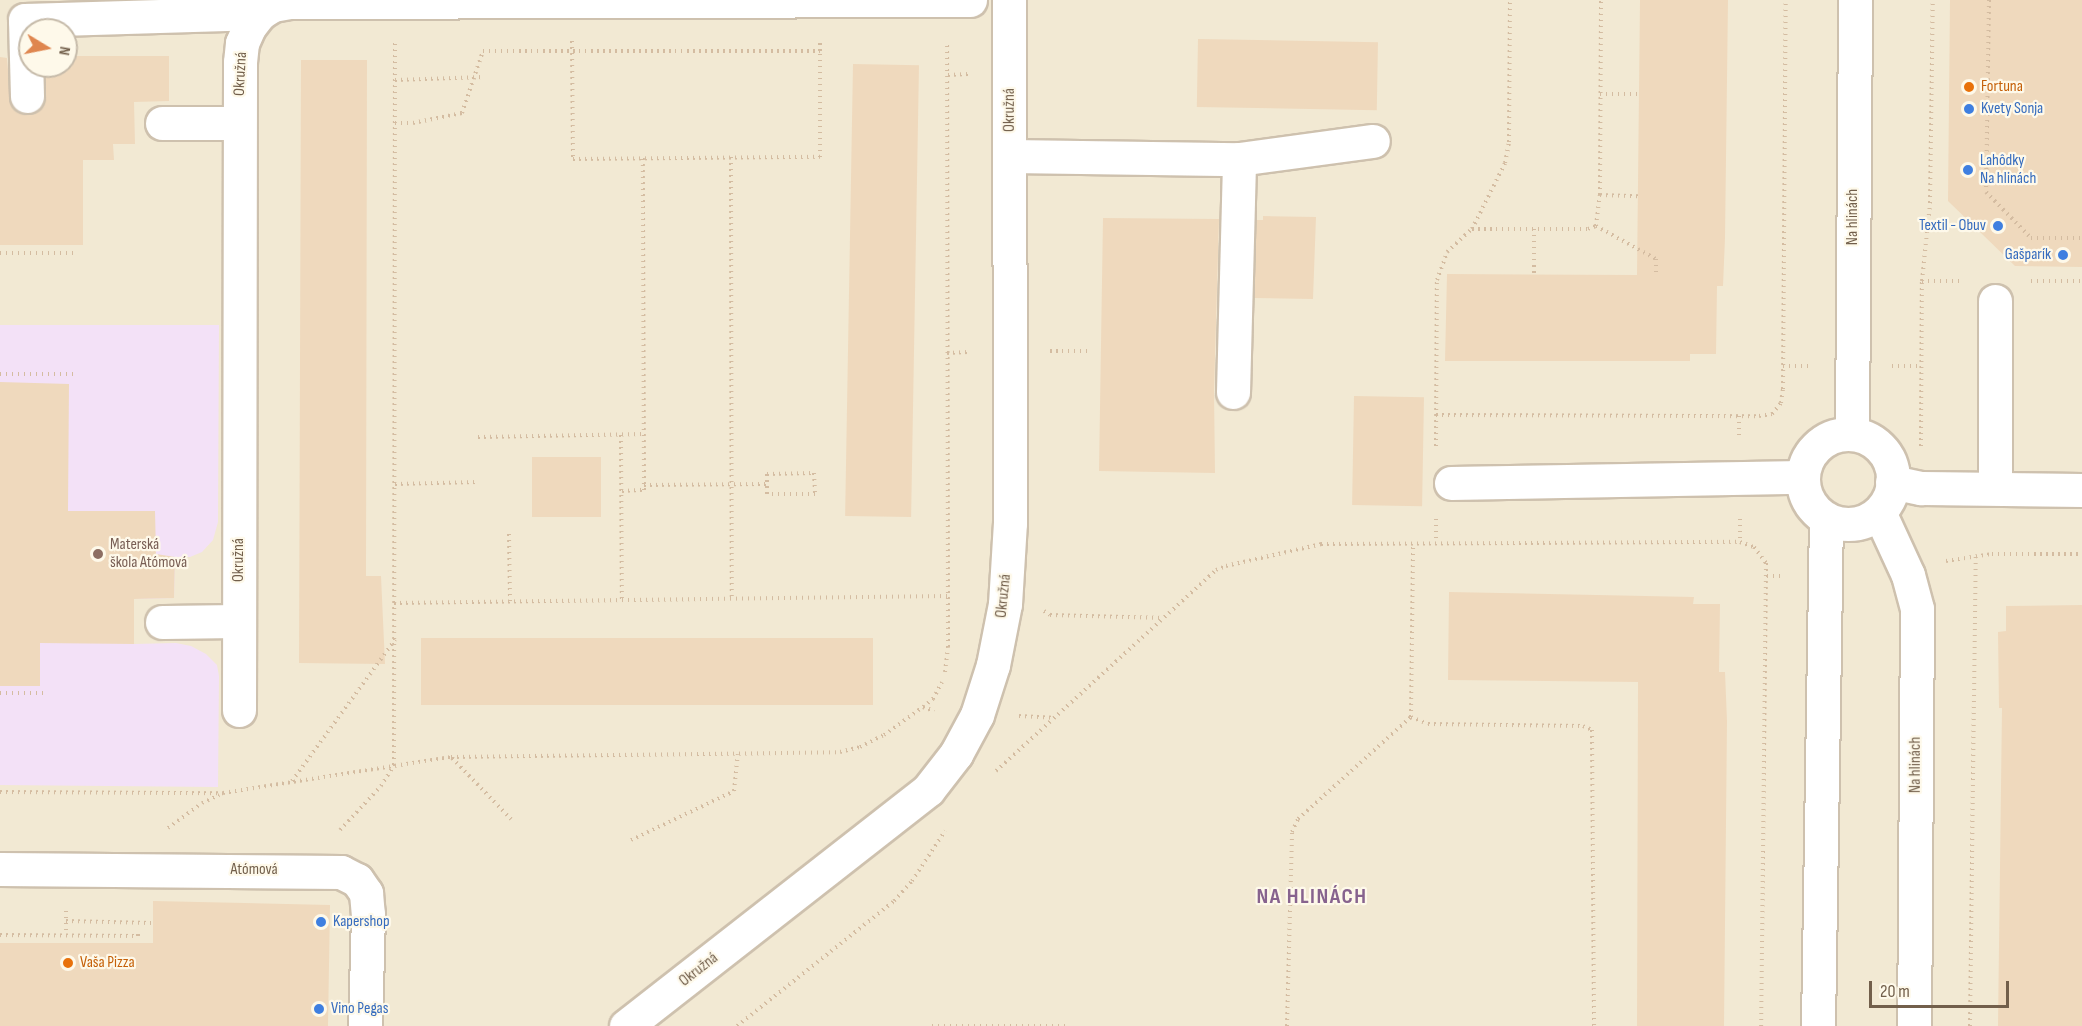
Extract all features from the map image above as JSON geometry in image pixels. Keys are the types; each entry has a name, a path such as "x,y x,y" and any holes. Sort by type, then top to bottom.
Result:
{"street":[{"path":"27,96 25,20 260,13 273,5 290,2 970,0"},
{"name":"Okružná","path":"626,1026 928,790 956,754 977,715 993,665 1005,604 1009,534 1009,0"},
{"name":"Na hlinách","path":"1852,434 1855,0"},
{"name":"Okružná","path":"239,710 239,123 242,44 249,27 260,13"},
{"path":"162,123 239,123"},
{"path":"1010,156 1239,159 1373,141"},
{"path":"1233,392 1239,159"},
{"path":"1995,301 1995,488"},
{"path":"1852,434 1865,437 1880,447 1890,461 1892,482 1890,497 1879,512 1862,522 1844,524 1826,519 1813,508 1805,494 1802,477 1807,460 1816,447 1831,437 1852,434"},
{"path":"1451,483 1802,477"},
{"path":"1892,482 1921,488 2082,490"},
{"name":"Na hlinách","path":"1879,512 1908,575 1917,609 1914,1026"},
{"path":"1818,1026 1826,519"},
{"path":"162,622 239,621"},
{"name":"Atómová","path":"0,870 319,870 341,872 357,880 366,893 368,914 365,1026"}],"path":[{"path":"1510,0 1509,142 1494,188 1472,229 1447,252 1437,280 1436,416 1759,417 1772,414 1780,403 1783,389 1786,0"},
{"path":"1596,226 1600,195 1601,0"},
{"path":"1933,0 1930,203 1922,281 1919,434 1924,451 1935,457 1941,487"},
{"path":"1989,0 1986,192 2031,238 2082,238"},
{"path":"319,870 320,855 328,843 381,786 394,765 395,1"},
{"path":"572,51 573,159 820,157 820,32"},
{"path":"923,707 933,699 945,670 948,647 946,596 948,69 947,40 944,34"},
{"path":"395,123 413,123 462,113 483,51 820,51"},
{"path":"395,80 483,78"},
{"path":"1600,94 1639,94"},
{"path":"731,157 732,598"},
{"path":"622,491 644,490 643,158"},
{"path":"1600,195 1638,196"},
{"path":"1472,229 1588,230 1596,226"},
{"path":"1596,226 1656,259 1656,276"},
{"path":"1534,229 1534,274"},
{"path":"0,253 78,253"},
{"path":"1040,351 1089,351"},
{"path":"0,374 78,374"},
{"path":"478,437 643,434"},
{"path":"621,435 622,600"},
{"path":"814,473 815,494 767,494 767,484 766,474 814,473"},
{"path":"395,484 477,482"},
{"path":"644,485 767,484"},
{"path":"509,534 510,601"},
{"path":"989,777 1216,570 1226,566 1321,543 1740,542 1754,547 1762,555 1766,564 1767,576 1761,1026"},
{"path":"1287,1026 1292,832 1298,819 1412,717 1413,543"},
{"path":"1970,1026 1976,555"},
{"path":"394,603 946,596"},
{"path":"1041,601 1042,610 1050,615 1164,618"},
{"path":"292,782 394,640"},
{"path":"0,693 47,693"},
{"path":"1412,717 1428,724 1583,726 1592,730 1594,1026"},
{"path":"0,792 223,793 451,757 817,753"},
{"path":"631,840 734,790 738,754"},
{"path":"451,757 511,819"},
{"path":"737,1026 894,901 912,881 948,827"},
{"path":"65,903 66,934"},
{"path":"66,921 151,923"},
{"path":"0,935 138,936 138,930"},
{"path":"932,1026 1068,1026"}],"shaded area":[{"path":"0,0 2082,0 2082,1026 0,1026"},
{"name":"Materská škola Atómová","path":"0,325 219,325 218,522 213,540 202,552 190,557 175,557 174,598 134,599 134,644 176,643 191,646 206,654 217,665 219,676 218,787 0,785"}],"building":[{"path":"1640,0 1728,0 1725,238 1723,286 1717,286 1716,354 1690,354 1690,361 1445,361 1447,274 1637,275"},
{"path":"1950,0 2082,0 2082,267 2015,266 1948,201"},
{"path":"1198,39 1378,42 1377,110 1197,107"},
{"path":"78,56 169,56 169,101 134,102 135,144 113,144 114,160 83,160 83,245 0,245 0,57 7,58 11,105 18,112 27,115 37,112 44,104 45,78 78,78"},
{"path":"301,60 367,60 366,576 381,576 385,664 299,663"},
{"path":"853,64 919,65 911,517 845,516"},
{"path":"1263,216 1316,217 1313,299 1254,298 1256,220 1263,220"},
{"path":"1103,218 1219,219 1214,392 1215,473 1099,471"},
{"path":"0,382 69,384 68,511 155,511 156,554 175,557 174,598 134,599 134,644 40,643 40,686 0,686"},
{"path":"1354,396 1424,397 1422,506 1352,505"},
{"path":"532,457 601,457 601,517 532,517"},
{"path":"1449,592 1694,597 1693,604 1720,604 1719,672 1725,672 1727,721 1724,1026 1637,1026 1638,682 1448,680"},
{"path":"2082,605 2082,1026 1998,1026 2002,708 1999,708 1998,632 2006,631 2006,606"},
{"path":"421,638 873,638 873,705 421,705"},
{"path":"153,901 330,905 328,1026 0,1026 0,943 153,943"}],"place":[{"name":"Fortuna","path":"1969,87"},
{"name":"Kvety Sonja","path":"1969,109"},
{"name":"Lahôdky Na hlinách","path":"1968,170"},
{"name":"Textil - Obuv","path":"1998,226"},
{"name":"Gašparík","path":"2063,255"},
{"name":"Materská škola Atómová","path":"98,554"},
{"name":"Kapershop","path":"321,922"},
{"name":"Vaša Pizza","path":"68,963"},
{"name":"Vino Pegas","path":"319,1009"}],"district":[{"name":"NA HLINÁCH","path":"1312,897"}]}
